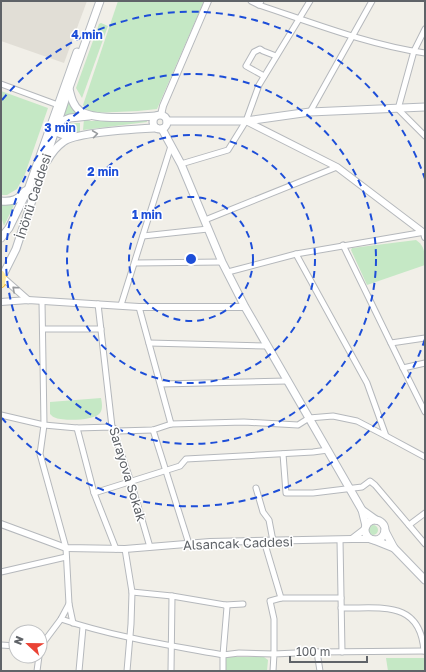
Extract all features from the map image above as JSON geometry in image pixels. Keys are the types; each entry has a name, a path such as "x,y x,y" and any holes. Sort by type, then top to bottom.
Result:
{"main road":[{"path":"1,238 9,228 29,187 52,128 58,105 96,1"},
{"name":"İnönü Caddesi","path":"1,278 16,249 42,168 52,128 57,122 100,1"},
{"path":"69,88 71,98 75,106 90,116"},
{"path":"57,122 70,118 90,116 158,116 166,118 167,121 246,121 310,112 425,107"},
{"path":"158,116 153,122 172,145 222,262 267,346 362,510 366,535 394,548"},
{"path":"52,128 60,134 66,136 78,136 121,130 159,128 167,125 167,121"},
{"path":"42,168 54,150 64,141 78,136"},
{"path":"1,201 10,202 20,197 29,187"},
{"path":"362,510 383,525 394,548 425,580"},
{"path":"365,527 370,521 376,520"},
{"path":"372,539 380,538 385,530"}],"street":[{"path":"158,116 208,1"},
{"path":"251,1 352,36 414,51 425,52"},
{"path":"181,164 228,150 246,121 259,85 310,1"},
{"path":"310,112 372,1"},
{"path":"425,29 414,51 398,109 425,136"},
{"path":"264,76 246,66 254,52 260,49 276,56"},
{"path":"1,84 58,105"},
{"path":"246,121 337,167 424,234"},
{"path":"121,305 172,145"},
{"path":"205,220 337,167"},
{"path":"143,236 208,229"},
{"path":"228,272 296,254 343,245 424,234"},
{"path":"343,245 425,412"},
{"path":"296,254 367,383 386,436"},
{"path":"135,263 222,262"},
{"path":"1,278 28,300"},
{"path":"1,302 28,300 140,307 245,307"},
{"path":"42,302 44,426 40,454 66,548 69,604 73,623"},
{"name":"Sarayova Sokak","path":"98,304 112,427 131,482 150,547"},
{"path":"140,307 171,424"},
{"path":"43,329 101,329"},
{"path":"391,344 425,338"},
{"path":"149,342 267,346"},
{"path":"403,368 425,363"},
{"path":"161,384 287,381"},
{"path":"1,416 44,426 77,428 112,427 118,431 153,430 171,424 244,422 298,425 309,418 333,416 357,421 425,457"},
{"path":"77,428 94,493 116,549"},
{"path":"153,430 189,544"},
{"path":"94,493 180,466 186,459 328,450"},
{"path":"283,454 286,493 313,493 362,487 370,481 425,544"},
{"path":"256,488 263,512 269,520 273,541"},
{"path":"409,525 425,513"},
{"name":"Alsancak Caddesi","path":"1,524 66,548 125,550 244,541 372,539"},
{"path":"352,539 365,527"},
{"path":"340,540 342,652"},
{"path":"264,541 281,598"},
{"path":"125,550 132,592 127,671"},
{"path":"1,572 66,557"},
{"path":"132,592 172,596 225,605 243,604"},
{"path":"171,671 172,596"},
{"path":"273,671 274,619 270,601 281,598 341,598"},
{"path":"48,636 61,619 69,604"},
{"path":"222,671 227,607 225,605"},
{"path":"61,619 129,638 223,655 239,653 274,654 424,651 423,639 416,622 403,612 393,609 341,608"},
{"path":"79,671 83,626"},
{"path":"317,652 320,671"}],"shaded area":[{"path":"1,1 87,1 64,63 1,41"}],"green space":[{"path":"118,1 204,1 157,109 94,113 86,109 83,105"},
{"path":"101,23 108,26 82,98 76,88 99,24"},
{"path":"1,91 48,108 25,174 17,189 7,195 1,195"},
{"path":"68,97 79,115 61,118"},
{"path":"84,119 91,121 146,119 147,122 83,130"},
{"path":"62,123 80,123 80,132 71,135 60,131"},
{"path":"15,203 4,226 1,216 1,204"},
{"path":"416,240 419,242 424,251 425,265 367,285 351,250 352,248"},
{"path":"101,398 101,411 97,416 92,418 65,420 55,418 50,414 50,402"},
{"path":"373,525 378,530 373,535 368,530"},
{"path":"226,657 264,657 268,660 267,671 226,671"},
{"path":"386,658 425,658 425,671 388,671"}]}
